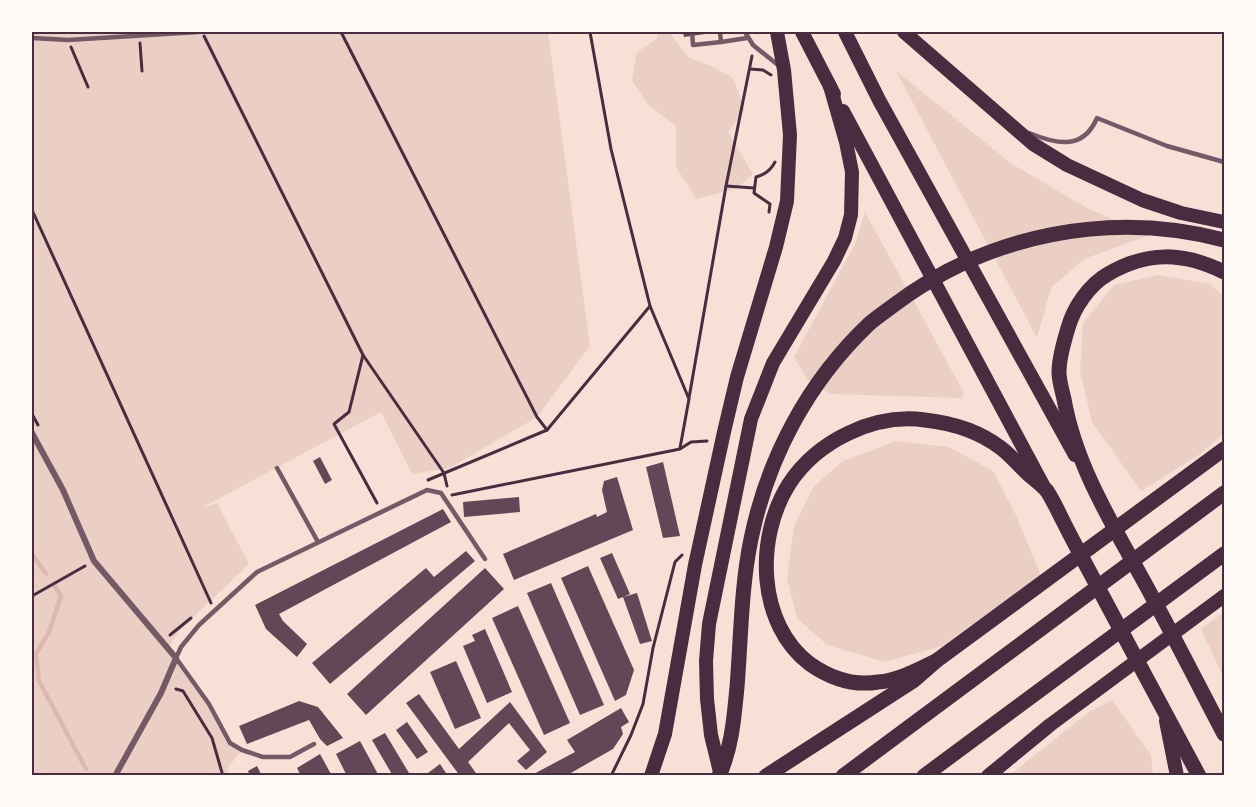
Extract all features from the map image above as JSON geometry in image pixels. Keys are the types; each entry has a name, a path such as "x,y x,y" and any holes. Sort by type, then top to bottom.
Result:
{"highway":[{"path":"720,776 732,735 748,558 761,499 776,454 801,407 832,364 870,323 913,290 954,267 1005,246 1053,234 1100,228 1151,228 1198,233 1224,240"},
{"path":"1224,272 1204,262 1187,258 1154,257 1128,264 1105,276 1083,298 1070,319 1062,348 1059,373 1067,416 1090,481 1224,734"},
{"path":"936,661 903,676 877,682 850,682 821,672 797,654 778,627 770,603 766,579 767,550 774,516 789,485 807,462 831,443 857,429 885,421 915,418 940,422 972,432 1001,448 1046,491 1199,776"},
{"path":"766,776 913,681 936,661 1224,449"},
{"path":"843,776 1224,493"},
{"path":"924,776 1224,554"}],"main road":[{"path":"651,776 665,734 695,565 726,421 787,201 790,135 784,70 777,32"},
{"path":"802,32 1046,491"},
{"path":"845,32 884,110 1090,481"},
{"path":"904,32 1033,144 1102,182 1142,200 1181,213 1224,222"},
{"path":"720,776 711,735 706,661 714,597 751,418 773,363 834,261 845,238 851,215 852,172 830,86"},
{"path":"988,776 1050,725 1224,596"},
{"path":"1204,695 1224,718"},
{"path":"1160,704 1177,776"}],"street":[{"path":"32,433 63,490 94,561 176,658 160,693 115,776"}],"lane":[{"path":"32,38 68,40 200,32"},
{"path":"692,32 693,45 747,38"},
{"path":"720,32 721,42"},
{"path":"745,32 753,45 784,70"},
{"path":"1012,126 1050,141 1067,142 1086,135 1097,118 1167,146 1224,162"},
{"path":"277,468 318,542"},
{"path":"315,744 290,757 263,757 230,743 209,704 176,658 181,647 199,625 257,572 427,490 441,493 485,559"}],"path":[{"path":"200,32 363,355 444,473 449,495 680,449 690,442 707,441"},
{"path":"341,32 532,406 547,430"},
{"path":"590,32 611,148 650,306 689,399"},
{"path":"139,37 142,71"},
{"path":"68,40 88,87"},
{"path":"680,449 726,186 750,69 763,70 771,75"},
{"path":"769,217 770,204 766,199 754,193 754,188 756,177 769,171 776,158"},
{"path":"726,186 754,188"},
{"path":"32,210 212,604"},
{"path":"444,473 547,430 650,306"},
{"path":"363,355 349,412 334,424 377,503"},
{"path":"32,414 42,431"},
{"path":"611,776 643,704 653,648 675,562 682,555"},
{"path":"32,596 94,561"},
{"path":"162,629 169,636 192,617"},
{"path":"176,689 183,692 212,738 223,776"}],"shaded area":[{"path":"32,32 548,32 590,346 537,417 450,468 412,474 381,412 201,508 217,503 249,564 180,630 168,648 209,704 230,743 242,750 227,769 230,775 32,775"},
{"path":"657,32 669,32 689,58 711,66 733,78 745,109 728,132 753,174 736,189 696,199 676,167 676,126 648,105 632,80 637,52 658,38"},
{"path":"896,71 1012,164 1087,208 1150,235 1084,259 1051,288 1037,338"},
{"path":"865,212 964,393 961,398 830,394 808,380 794,357 855,244"},
{"path":"1158,275 1210,284 1224,297 1224,433 1199,455 1141,491 1092,422 1080,371 1083,323 1114,285"},
{"path":"896,441 949,447 993,471 1015,513 1041,575 942,646 885,662 827,645 797,618 787,578 794,526 814,486 843,461"},
{"path":"1224,612 1224,679 1201,629"},
{"path":"1112,700 1151,755 1153,775 1010,775 1089,712"}],"building":[{"path":"683,32 712,32 712,33 684,37"},
{"path":"320,457 332,480 325,484 313,461"},
{"path":"663,462 680,536 663,538 646,467"},
{"path":"617,477 633,530 514,580 503,554 596,514 597,517 607,512 602,490 604,481"},
{"path":"519,497 520,512 464,517 463,502"},
{"path":"443,509 451,522 279,614 283,621 307,644 297,657 266,629 255,605"},
{"path":"466,551 475,561 330,684 312,663 426,568 434,577"},
{"path":"612,553 630,594 618,599 600,558"},
{"path":"588,566 634,670 626,695 615,701 561,578"},
{"path":"485,568 504,589 366,715 347,694"},
{"path":"551,583 604,705 580,715 527,593"},
{"path":"637,593 652,641 640,644 623,597"},
{"path":"518,606 570,723 544,735 492,618"},
{"path":"485,629 512,692 487,703 463,646 475,641 472,635"},
{"path":"456,661 481,718 455,729 430,672"},
{"path":"419,694 459,749 510,702 547,752 526,770 517,761 530,750 509,723 468,762 478,776 460,776 406,703"},
{"path":"299,701 318,707 343,738 327,746 309,720 247,744 239,726"},
{"path":"621,708 629,722 621,727 623,734 613,749 569,774 570,776 530,776 575,752 567,740"},
{"path":"407,722 428,752 417,759 396,730"},
{"path":"385,733 409,773 405,776 393,776 372,740"},
{"path":"360,741 379,776 347,776 336,754"},
{"path":"320,754 332,776 301,776 297,768"},
{"path":"440,764 448,776 430,776 428,773"},
{"path":"257,766 262,776 250,776 248,771"}],"waterway":[{"path":"32,554 46,574"},
{"path":"55,586 61,596 49,632 36,654 39,681 86,769"}]}
